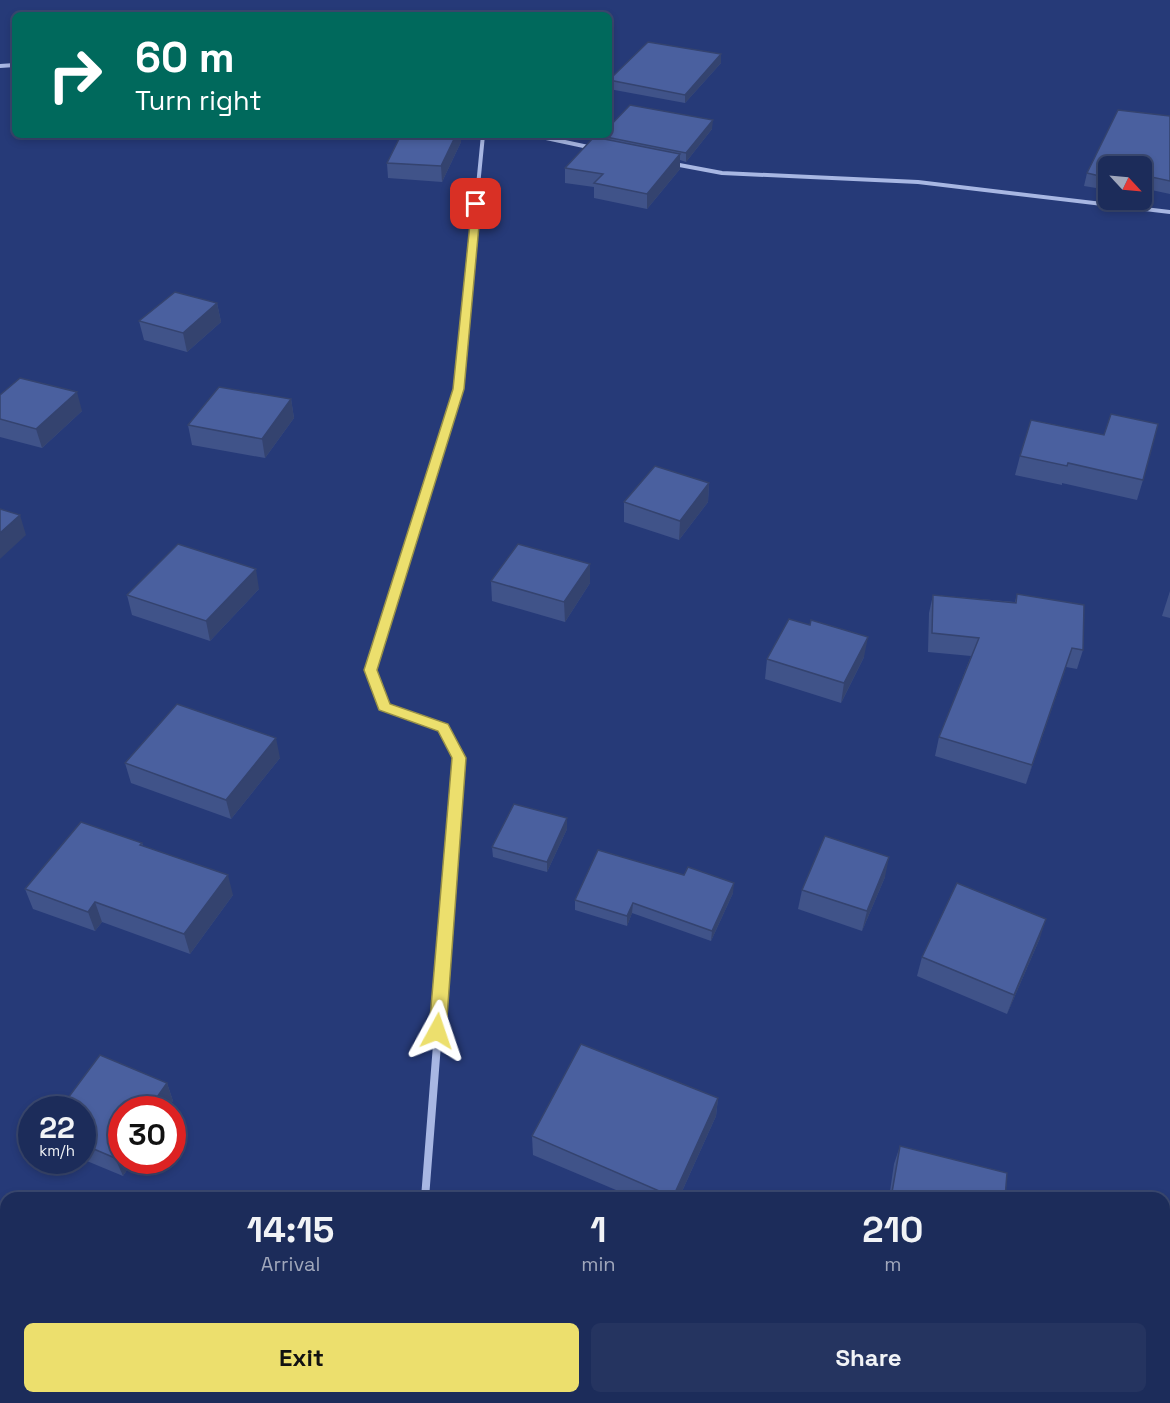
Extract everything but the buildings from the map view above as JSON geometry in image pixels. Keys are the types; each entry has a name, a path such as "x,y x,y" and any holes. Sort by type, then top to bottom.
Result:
{"street":[{"path":"425,1192 459,758 443,728 384,707 371,670 459,389 483,138"},
{"path":"547,138 600,149"},
{"path":"668,163 722,173 918,182 1170,212"}],"route":[{"path":"437,1031 459,758 443,728 384,707 371,670 459,389 476,204"}]}
